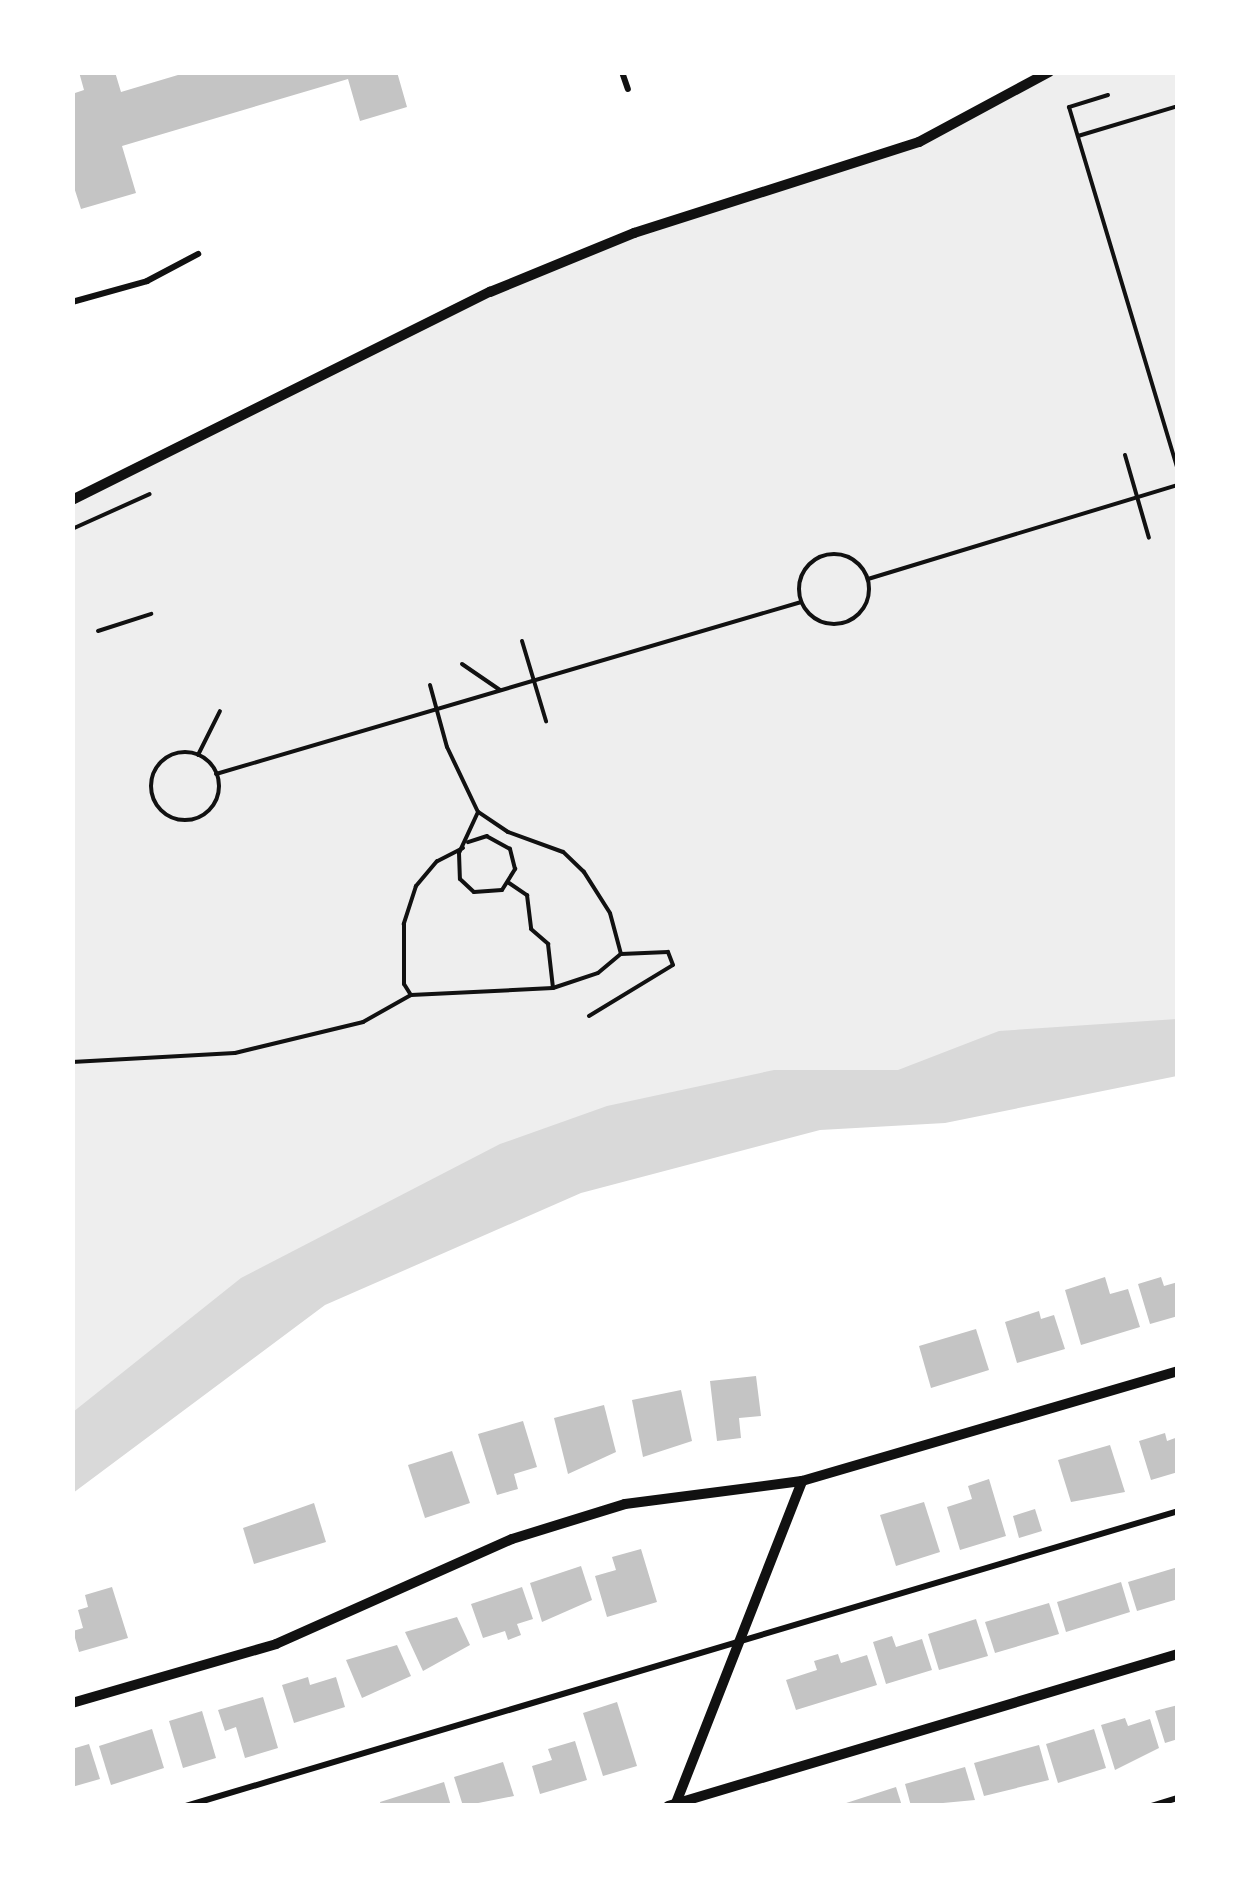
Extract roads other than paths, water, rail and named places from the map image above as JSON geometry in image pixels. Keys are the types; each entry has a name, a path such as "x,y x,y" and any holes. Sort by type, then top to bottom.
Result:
{"street":[{"path":"72,500 490,292 634,233 918,142 1049,72"},
{"path":"72,1703 276,1644 512,1539 606,1510 802,1481 1178,1371"},
{"path":"672,1804 802,1481"},
{"path":"672,1804 1178,1654"}],"lane":[{"path":"622,72 628,89"},
{"path":"72,302 147,281 198,254"},
{"path":"186,1806 1178,1511"},
{"path":"1151,1806 1178,1798"}]}
